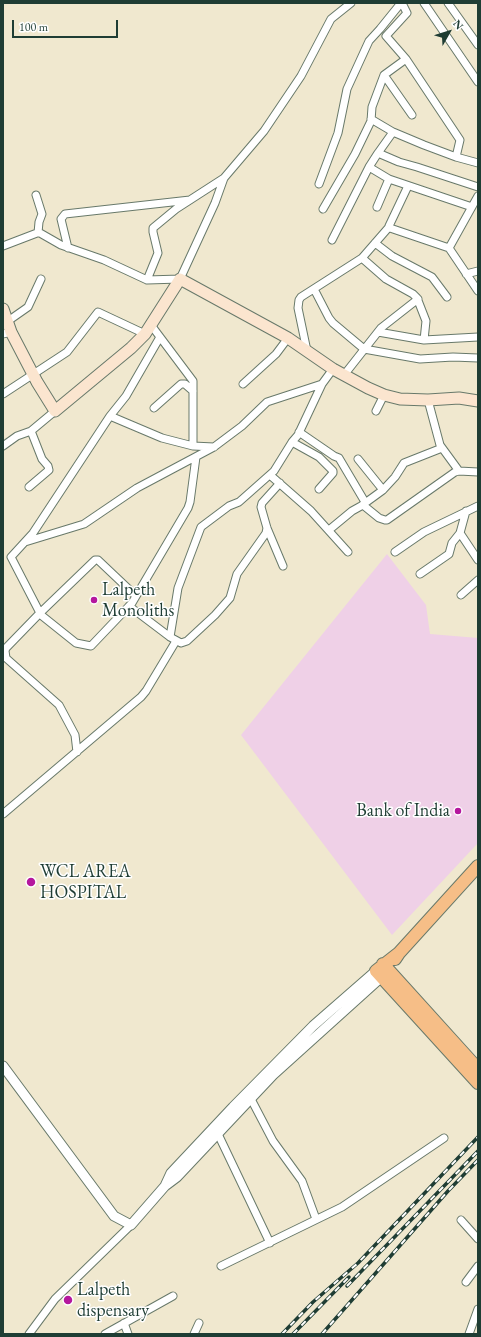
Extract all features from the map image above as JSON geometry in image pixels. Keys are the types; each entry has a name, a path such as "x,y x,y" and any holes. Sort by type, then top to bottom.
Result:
{"main road":[{"path":"3,309 7,329 37,382 56,411 131,348 151,325 180,279 288,338 333,369 384,395 400,399 428,400 459,398 478,401"},
{"path":"382,970 478,866"},
{"path":"382,970 478,1069"},
{"path":"382,970 478,1083"}],"street":[{"path":"147,280 158,253 153,228 176,209 224,178 268,125 301,76 331,19 350,3"},
{"path":"319,184 338,135 347,89 369,41 401,3 407,13 386,36 406,59 460,140 456,157"},
{"path":"424,3 478,82"},
{"path":"448,3 478,45"},
{"path":"323,209 355,154 371,119 372,106 384,74 406,59"},
{"path":"384,74 412,115"},
{"path":"371,119 393,132 456,157 478,162"},
{"path":"332,240 369,167 393,132"},
{"path":"378,153 398,162 478,188"},
{"path":"369,167 389,180 472,207"},
{"path":"3,246 40,233 61,245 104,260 147,280 180,279 215,203 224,178"},
{"path":"377,207 389,180"},
{"path":"307,350 298,304 301,297 362,258 389,227 408,186"},
{"path":"36,195 42,214 39,222 38,233"},
{"path":"449,248 478,196"},
{"path":"68,248 61,219 65,214 190,200"},
{"path":"389,227 391,229 449,248 478,290"},
{"path":"375,243 392,256 432,277 447,297"},
{"path":"362,258 382,277 413,294 418,299 426,323 424,340"},
{"path":"466,274 478,270"},
{"path":"7,329 28,307 41,279"},
{"path":"314,289 333,323 364,349 420,359 478,358"},
{"path":"344,375 382,327 418,299"},
{"path":"3,394 67,352 98,312 144,334"},
{"path":"151,325 193,381 193,446"},
{"path":"378,332 424,340 478,337"},
{"path":"160,337 126,396 110,416 33,533 12,558 40,613 76,643 91,646 129,606 136,596 189,505 196,457"},
{"path":"243,384 276,354 288,338"},
{"path":"3,814 144,693 173,639 178,588 202,527 229,506 239,502 272,473 299,432 322,384 333,369"},
{"path":"154,408 182,384 193,391"},
{"path":"25,542 84,524 138,488 214,447 239,428 267,402 322,384"},
{"path":"376,411 384,395"},
{"path":"428,400 442,448 459,471"},
{"path":"3,446 17,436 31,431 56,411"},
{"path":"110,416 159,437 193,446 214,447"},
{"path":"29,488 49,470 48,466 42,459 31,431"},
{"path":"299,432 339,458 363,504 379,518 385,520 459,471 478,472"},
{"path":"292,442 319,457 333,471 319,490"},
{"path":"329,530 352,511 383,490 395,477 404,463 442,448"},
{"path":"358,459 383,490"},
{"path":"272,473 280,483 311,510 348,552"},
{"path":"280,483 261,505 261,509 267,528 283,566"},
{"path":"395,552 424,532 478,506"},
{"path":"420,574 449,554 452,545 460,533 466,511"},
{"path":"129,606 173,639 181,643 187,642 230,598 237,574 266,533 267,528"},
{"path":"460,533 478,560"},
{"path":"76,752 75,735 59,704 6,658 6,648 40,613 96,560 136,596"},
{"path":"461,595 478,580"},
{"path":"29,1334 50,1303 131,1225 165,1186 177,1177 273,1075 382,970"},
{"path":"165,1186 171,1173 233,1107 313,1026 382,970"},
{"path":"3,1066 114,1216 131,1225"},
{"path":"251,1099 274,1141 302,1181 316,1219"},
{"path":"218,1134 270,1243"},
{"path":"221,1266 346,1204 444,1138"},
{"path":"461,1220 478,1239"},
{"path":"466,1282 478,1266"},
{"path":"105,1334 173,1296"},
{"path":"469,1334 478,1309"},
{"path":"124,1323 128,1334"},
{"path":"194,1334 199,1323"}],"shaded area":[{"path":"387,554 426,605 430,634 478,638 478,843 392,935 241,735"}],"railway":[{"path":"282,1334 313,1302 358,1263 478,1137"},
{"path":"347,1286 478,1151"},
{"path":"322,1334 448,1191 478,1160"},
{"path":"293,1334 349,1277"}],"place":[{"name":"Lalpeth Monoliths","path":"94,600"},
{"name":"Bank of India","path":"458,811"},
{"name":"WCL AREA HOSPITAL","path":"31,882"},
{"name":"Lalpeth dispensary","path":"68,1300"}]}
